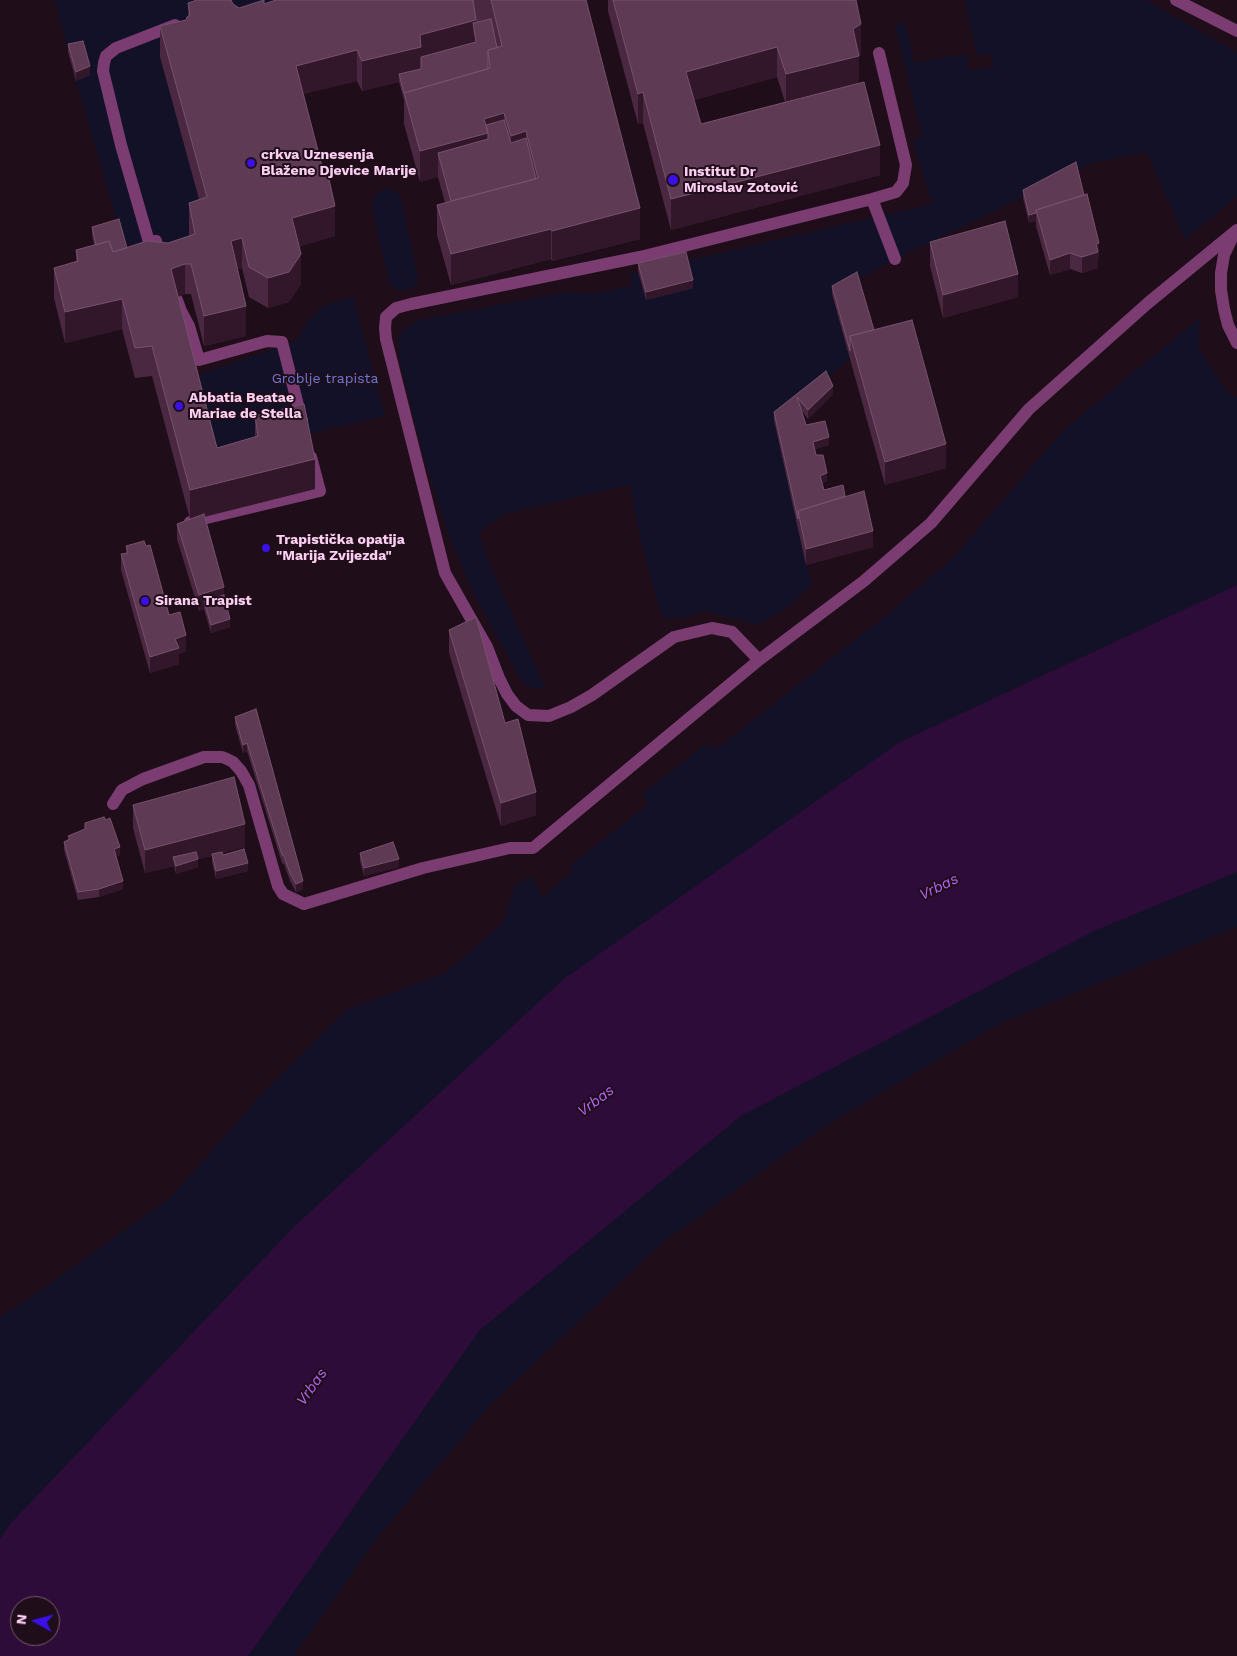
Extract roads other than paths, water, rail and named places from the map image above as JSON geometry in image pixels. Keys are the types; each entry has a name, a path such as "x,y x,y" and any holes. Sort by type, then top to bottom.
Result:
{"street":[{"path":"1176,0 1237,31"},
{"path":"168,273 163,265 156,241 149,242 121,145 103,71 106,56 116,48 186,21"},
{"path":"759,660 732,632 712,628 674,637 592,695 571,707 548,716 528,715 516,706 498,678 486,647 446,573 386,339 386,317 396,308 410,304 640,257 896,192 903,182 906,165 880,53"},
{"path":"872,199 895,259"},
{"path":"113,804 122,790 143,779 204,757 228,758 241,772 249,785 278,886 283,894 304,904 431,866 510,848 533,848 759,660 864,580 931,522 1029,409 1148,303 1235,232"},
{"path":"1235,232 1224,255 1221,290 1228,325 1237,343"},
{"path":"176,297 199,360 267,341 282,342 320,491 178,525"}],"water":[{"name":"Vrbas","path":"1237,585 1237,872 1094,931 741,1116 480,1330 248,1656 0,1656 0,1539 10,1524 294,1227 564,979 900,742"}],"place":[{"name":"crkva Uznesenja Blažene Djevice Marije","path":"251,163"},
{"name":"Institut Dr Miroslav Zotović","path":"673,180"},
{"name":"Abbatia Beatae Mariae de Stella","path":"179,406"},
{"name":"Trapistička opatija \"Marija Zvijezda\"","path":"266,548"},
{"name":"Sirana Trapist","path":"145,601"}],"park label":[{"name":"Groblje trapista","path":"325,379"}]}
